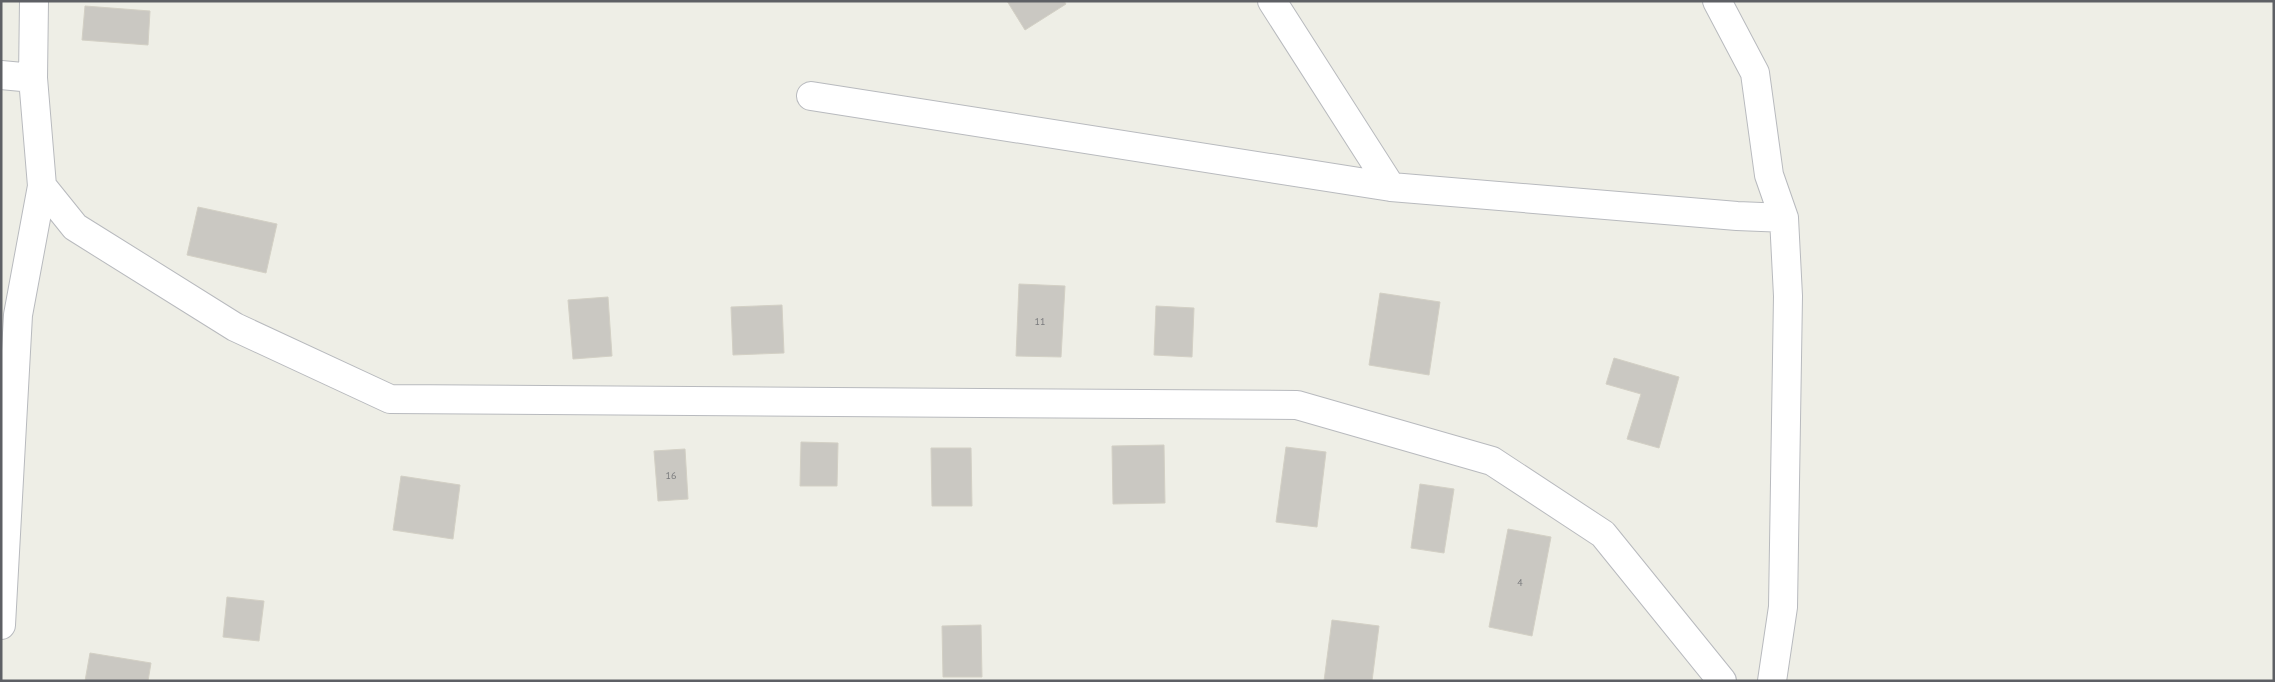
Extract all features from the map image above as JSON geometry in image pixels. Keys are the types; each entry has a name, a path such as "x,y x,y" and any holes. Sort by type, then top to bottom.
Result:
{"street":[{"path":"1,625 18,315 42,186 33,78 34,1"},
{"path":"1272,1 1391,187"},
{"path":"1717,1 1755,73 1769,176 1784,218 1788,296 1784,588 1772,681"},
{"path":"1,75 33,78"},
{"path":"811,96 1391,187 1737,216 1784,218"},
{"path":"42,186 76,227 235,327 390,399 1297,405 1492,461 1603,534 1722,681"}],"building":[{"path":"1007,1 1064,1 1066,4 1025,30"},
{"path":"85,6 150,11 148,45 82,40"},
{"path":"198,207 277,224 266,273 187,255"},
{"path":"1019,284 1065,286 1061,357 1016,356"},
{"path":"1380,293 1440,302 1429,375 1369,365"},
{"path":"608,297 612,356 573,359 568,300"},
{"path":"782,305 784,353 733,355 731,307"},
{"path":"1156,306 1194,308 1192,357 1154,355"},
{"path":"1614,358 1679,377 1659,448 1627,439 1641,394 1606,384"},
{"path":"801,442 838,443 837,486 800,486"},
{"path":"1164,445 1165,503 1113,504 1112,446"},
{"path":"1286,447 1326,452 1317,527 1276,522"},
{"path":"931,448 971,448 972,506 932,506"},
{"path":"685,449 688,499 658,501 654,451"},
{"path":"401,476 460,485 453,539 393,530"},
{"path":"1420,484 1454,489 1444,553 1411,548"},
{"path":"1508,529 1551,537 1532,636 1489,627"},
{"path":"227,597 264,601 259,641 223,637"},
{"path":"1332,620 1379,626 1372,681 1324,681"},
{"path":"981,625 982,677 943,677 942,626"},
{"path":"90,653 151,663 148,681 85,681"}]}
